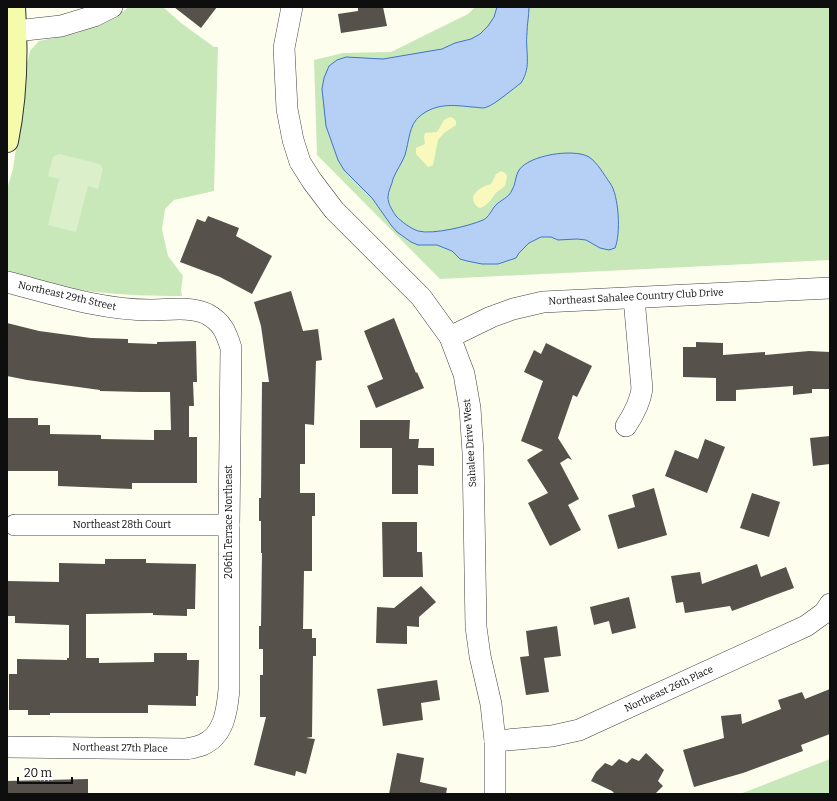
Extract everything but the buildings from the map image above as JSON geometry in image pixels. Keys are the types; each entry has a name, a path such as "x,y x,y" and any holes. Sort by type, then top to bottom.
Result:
{"street":[{"path":"7,141 14,91 11,32 14,7"},
{"path":"11,32 61,26 94,16 112,7"},
{"name":"Sahalee Drive West","path":"292,7 284,48 287,101 293,140 300,162 334,210 421,297 450,337 464,374 470,408 476,627 480,656 491,704 495,741 495,794"},
{"name":"Northeast 29th Street","path":"7,282 109,308 133,310 190,310 207,314 219,323"},
{"name":"Northeast Sahalee Country Club Drive","path":"450,337 491,317 513,309 543,302 830,288"},
{"path":"626,426 641,399 642,389 634,298"},
{"name":"206th Terrace Northeast","path":"219,323 226,331 231,348 229,690 227,709 223,724"},
{"name":"Northeast 28th Court","path":"15,525 229,525"},
{"name":"Northeast 26th Place","path":"495,741 552,736 579,730 806,626 824,613 830,604"},
{"name":"Northeast 27th Place","path":"7,747 186,749 202,745 215,735 223,724"}],"shaded area":[{"path":"129,7 163,7 181,23 214,47 218,47 214,191 174,200 165,209 162,229 168,256 183,276 181,290 182,296 93,292 50,284 7,270 7,189 13,169 30,51 39,41 77,33 115,17"},
{"path":"475,7 830,7 830,260 440,279 317,155 314,60 343,53 391,52 468,14"},
{"path":"59,154 100,164 103,169 98,189 88,186 76,232 48,225 59,179 48,176 53,157"},
{"path":"830,759 830,794 740,794"}],"sand":[{"path":"450,117 456,121 456,125 444,133 438,140 433,165 428,167 416,154 416,148 425,144 425,133 437,132 444,120"},
{"path":"501,171 507,176 505,186 496,193 486,205 479,208 473,200 473,196 482,187 491,184 496,174"}],"water":[{"path":"497,7 529,7 527,64 521,83 490,106 485,108 458,106 438,107 426,112 416,119 411,128 405,155 394,176 389,192 388,200 390,207 396,216 409,227 418,231 433,232 469,225 485,219 497,204 511,193 518,172 524,165 532,160 552,154 582,154 595,162 613,189 618,215 618,234 615,248 609,250 600,248 586,240 558,240 551,237 541,237 529,243 516,258 498,264 482,264 460,259 452,251 437,245 418,245 397,232 372,198 344,170 338,160 326,126 322,89 324,78 329,66 337,60 346,57 383,59 442,49 455,43 471,39 480,34 488,26 494,17"}]}
